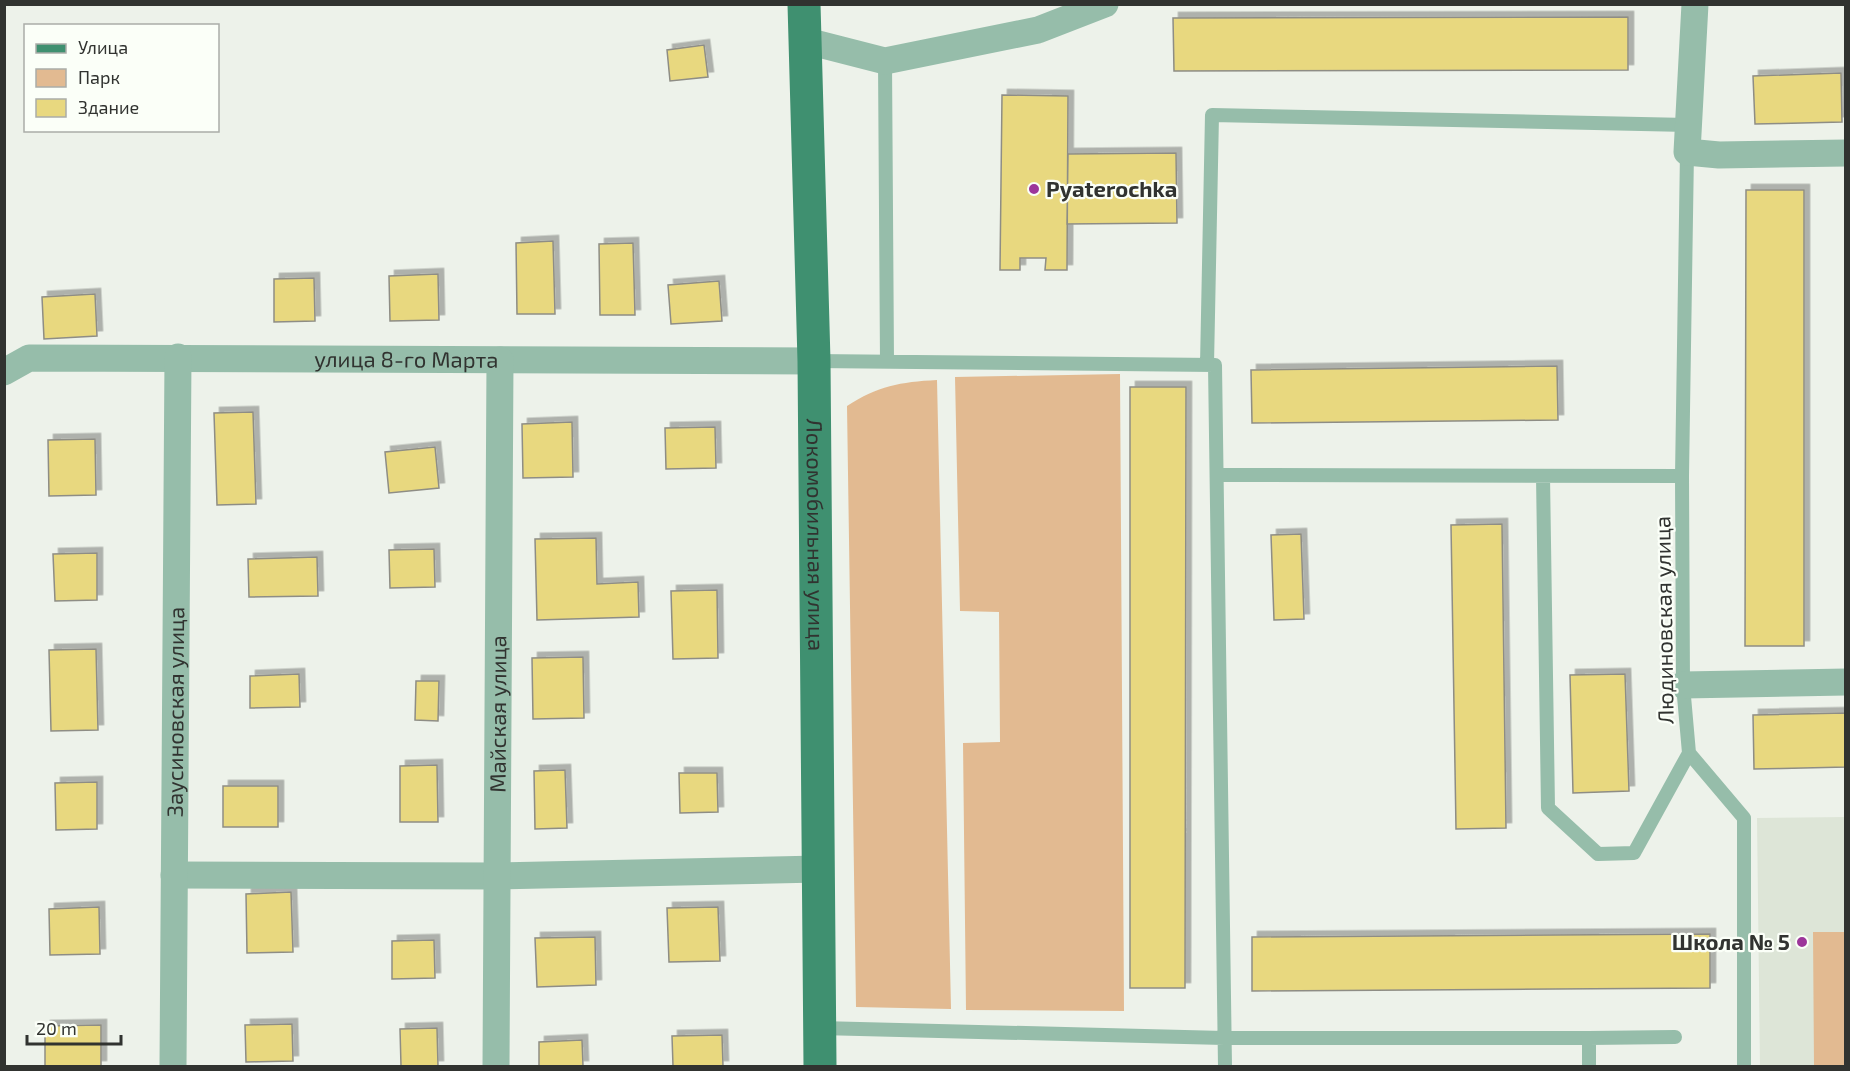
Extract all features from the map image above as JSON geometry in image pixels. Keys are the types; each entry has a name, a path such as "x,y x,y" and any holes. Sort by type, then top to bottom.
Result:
{"main road":[{"name":"Локомобильная улица","path":"804,4 814,361 820,1066"}],"street":[{"path":"804,40 885,61 1038,30 1105,4"},
{"path":"1695,4 1687,152 1719,155 1845,153"},
{"name":"Заусиновская улица","path":"173,1066 178,357"},
{"name":"улица 8-го Марта","path":"4,372 29,358 814,361"},
{"name":"Майская улица","path":"496,1066 500,360"},
{"path":"1683,685 1845,682"},
{"path":"174,875 497,876 819,869"}],"lane":[{"path":"885,61 887,361"},
{"path":"1207,365 1212,115 1688,125"},
{"name":"Людиновская улица","path":"1687,152 1682,476 1683,685 1689,753 1744,818 1744,1066"},
{"path":"814,361 1215,365 1225,1066"},
{"path":"1216,475 1682,476"},
{"path":"1543,476 1548,808 1598,854 1634,853 1689,753"},
{"path":"820,1028 1224,1038 1675,1037"},
{"path":"1589,1038 1590,1066"}],"shaded area":[{"name":"Школа № 5","path":"1845,817 1845,1066 1760,1066 1757,818"}],"green space":[{"path":"1120,374 1124,1011 966,1010 963,743 1000,742 999,612 960,611 955,377"},
{"path":"937,380 951,1009 856,1007 847,406 890,386"},
{"path":"1813,932 1845,932 1845,1066 1814,1066"}],"building":[{"path":"1628,17 1628,70 1174,71 1173,18"},
{"path":"704,45 708,77 670,81 667,50"},
{"path":"1841,73 1842,122 1755,124 1753,76"},
{"name":"Pyaterochka","path":"1002,95 1068,96 1067,270 1045,270 1046,258 1020,258 1020,270 1000,270"},
{"path":"1176,153 1177,223 1067,224 1068,154"},
{"path":"1746,190 1804,190 1804,646 1745,646"},
{"path":"553,241 555,314 517,314 516,243"},
{"path":"633,243 635,315 600,315 599,244"},
{"path":"438,274 439,320 390,321 389,276"},
{"path":"314,278 315,321 274,322 274,279"},
{"path":"719,281 722,321 671,324 668,285"},
{"path":"95,294 97,336 44,339 42,297"},
{"path":"1557,366 1558,420 1252,423 1251,370"},
{"path":"1130,387 1186,387 1185,988 1130,988"},
{"path":"253,412 256,504 217,505 214,413"},
{"path":"572,422 573,477 523,478 522,424"},
{"path":"715,427 716,468 666,469 665,428"},
{"path":"95,439 96,495 49,496 48,440"},
{"path":"435,447 439,488 389,493 385,452"},
{"path":"1502,524 1506,828 1456,829 1451,525"},
{"path":"1301,534 1304,619 1274,620 1271,535"},
{"path":"596,538 597,584 638,582 639,617 537,620 535,539"},
{"path":"434,549 435,587 390,588 389,550"},
{"path":"97,553 97,600 55,601 53,554"},
{"path":"317,557 318,596 249,597 248,559"},
{"path":"717,590 718,658 673,659 671,591"},
{"path":"96,649 98,730 51,731 49,650"},
{"path":"583,657 584,718 533,719 532,658"},
{"path":"299,674 300,707 250,708 250,676"},
{"path":"1625,674 1629,791 1573,793 1570,675"},
{"path":"416,681 439,681 438,721 415,720"},
{"path":"1846,713 1846,767 1754,769 1753,715"},
{"path":"437,765 438,822 400,822 400,766"},
{"path":"565,770 567,828 535,829 534,771"},
{"path":"679,773 717,773 718,812 680,813"},
{"path":"97,782 97,829 56,830 55,783"},
{"path":"223,786 278,786 278,827 223,827"},
{"path":"291,892 293,952 247,953 246,894"},
{"path":"99,907 100,954 50,955 49,909"},
{"path":"718,907 720,961 669,962 667,908"},
{"path":"1710,934 1710,988 1252,991 1252,937"},
{"path":"595,937 596,985 537,987 535,938"},
{"path":"434,940 435,978 392,979 392,941"},
{"path":"292,1024 293,1061 246,1062 245,1025"},
{"path":"101,1025 101,1066 45,1066 45,1026"},
{"path":"437,1028 438,1066 401,1066 400,1029"},
{"path":"722,1035 723,1066 673,1066 672,1036"},
{"path":"582,1040 583,1066 539,1066 539,1042"}],"place":[{"name":"Pyaterochka","path":"1034,189"},
{"name":"Школа № 5","path":"1802,942"}]}
